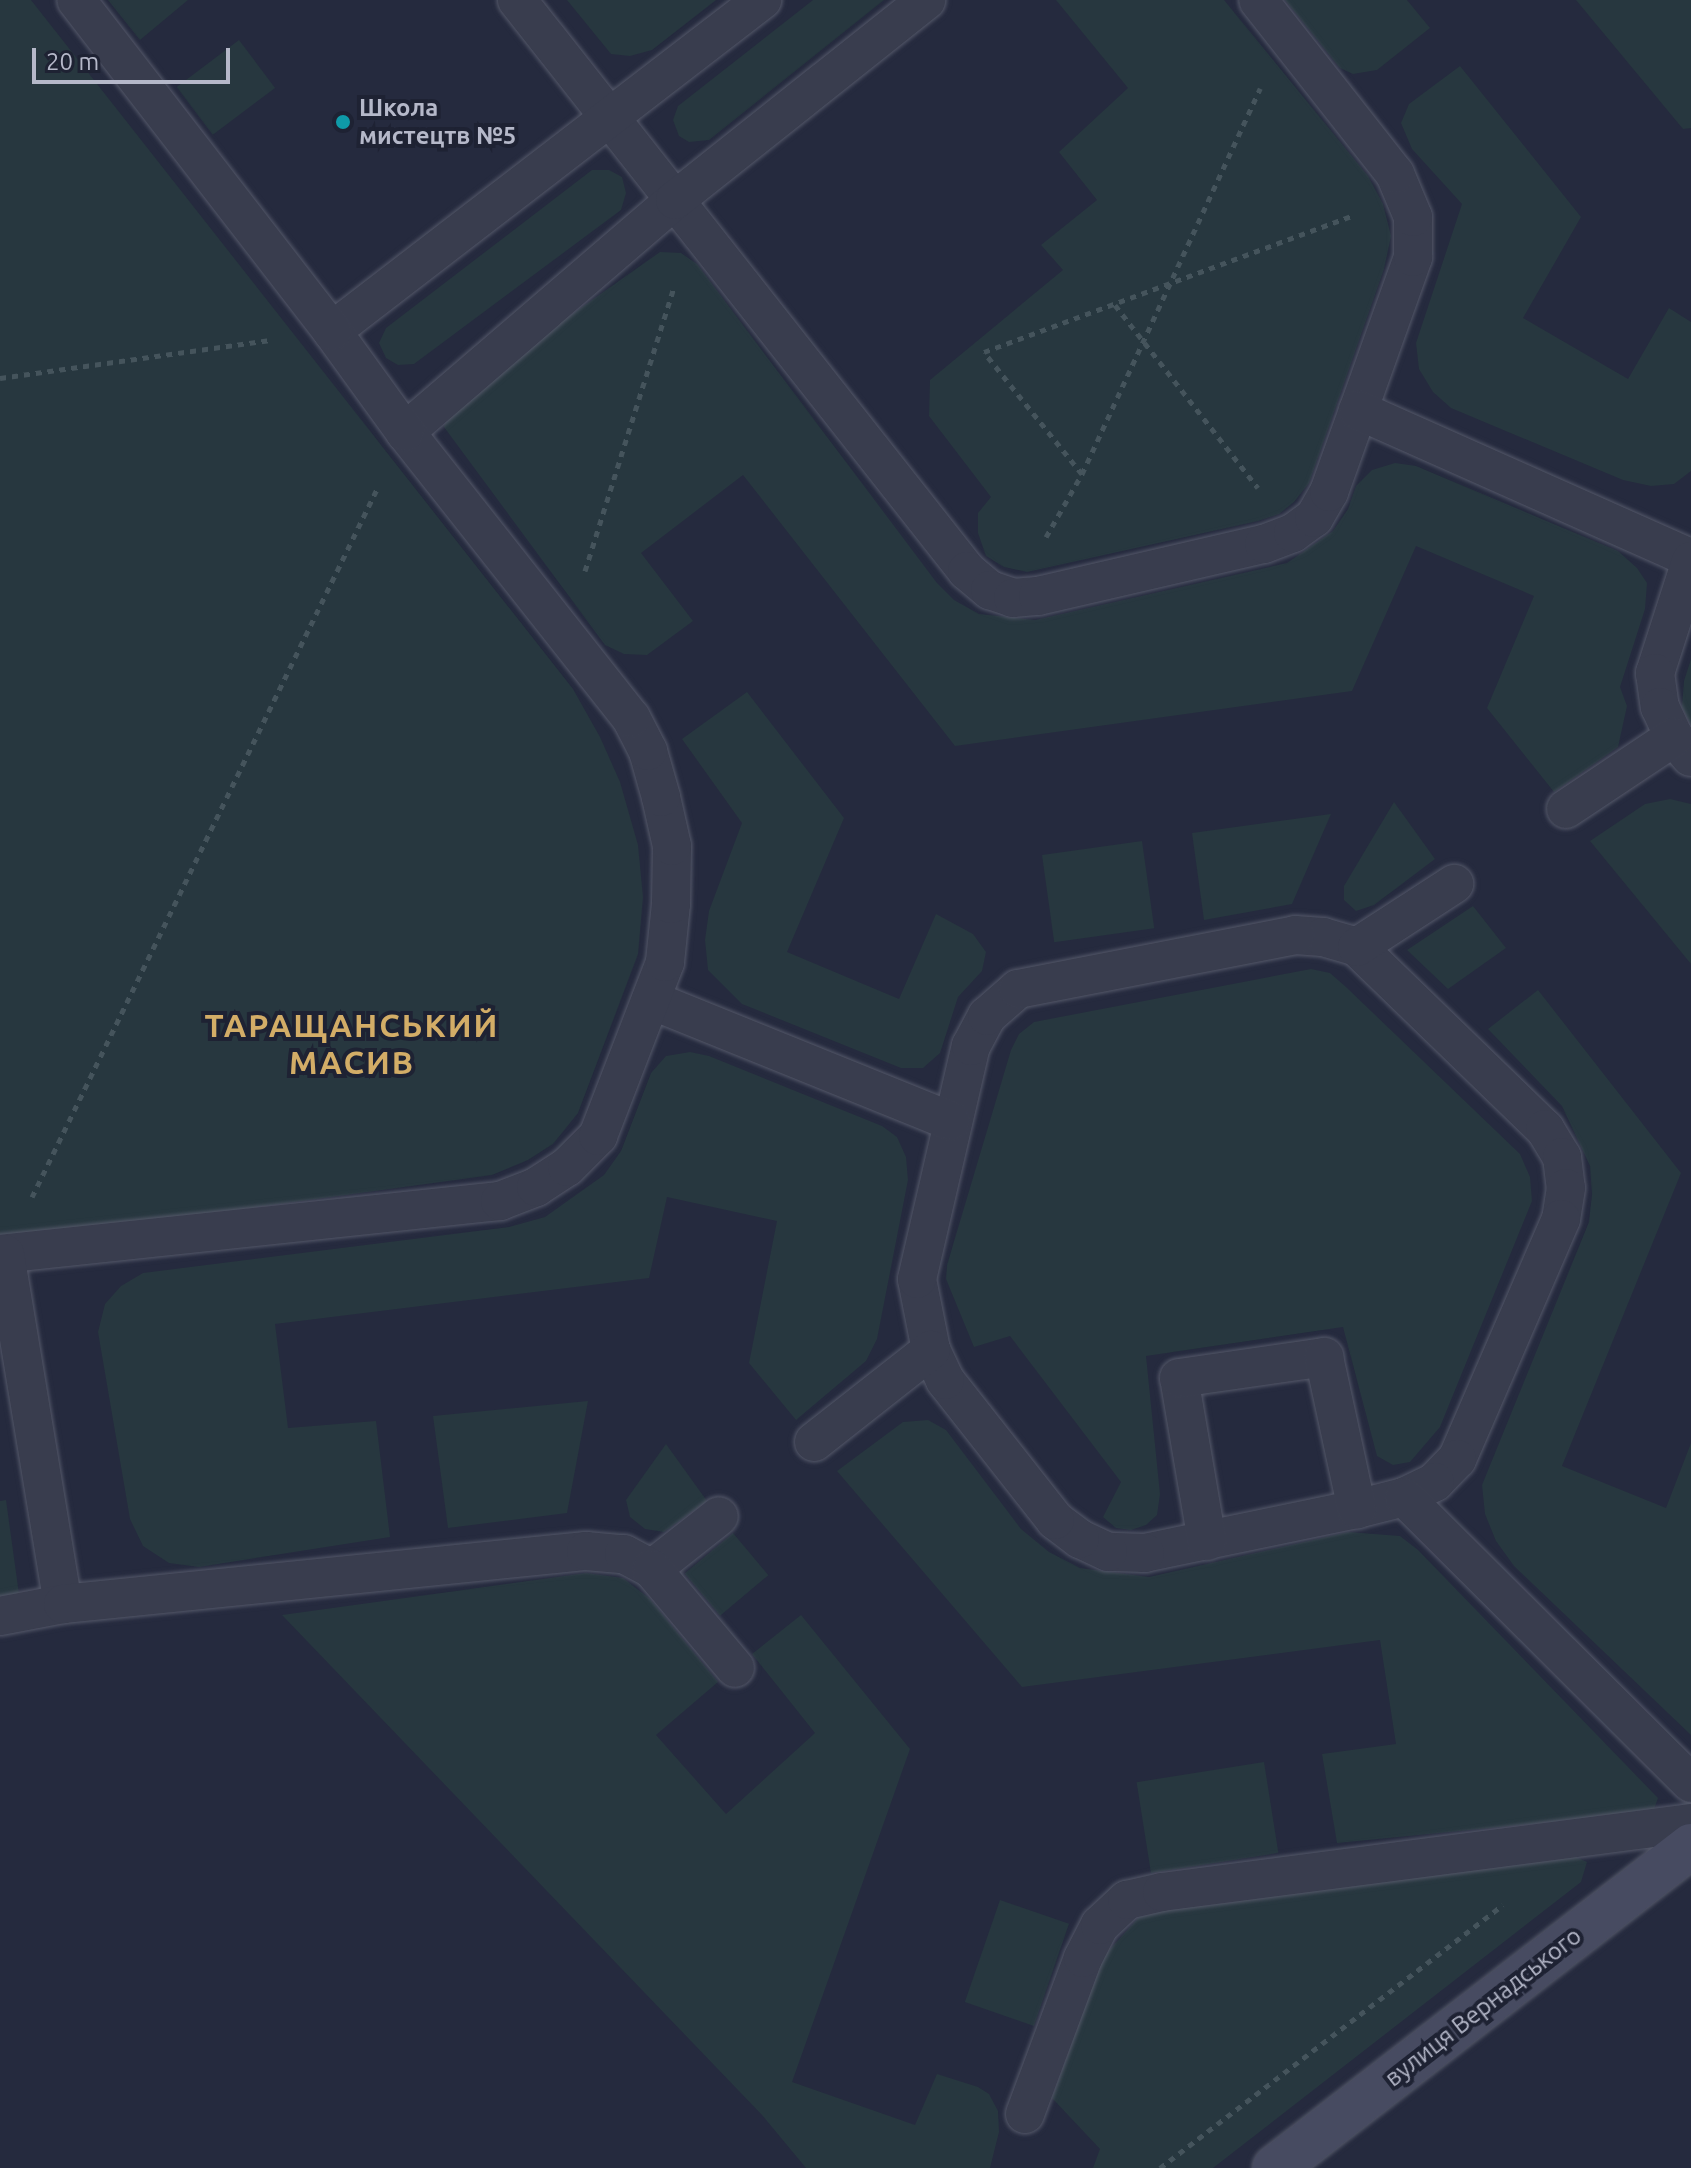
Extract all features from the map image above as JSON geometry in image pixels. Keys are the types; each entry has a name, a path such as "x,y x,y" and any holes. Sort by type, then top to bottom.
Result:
{"street":[{"name":"вулиця Вернадського","path":"1275,2168 1691,1846"}],"lane":[{"path":"63,1604 2,1254 500,1201 536,1187 567,1167 598,1136 665,962 671,904 672,846 648,751 631,718 405,432 332,331 76,0"},
{"path":"517,0 967,571 990,590 1013,598 1038,596 1264,544 1293,533 1314,518 1329,492 1413,257 1413,217 1395,174 1268,13"},
{"path":"332,331 762,0"},
{"path":"405,432 684,212 926,0"},
{"path":"1358,410 1691,559 1655,673 1660,707 1683,747 1566,809"},
{"path":"1357,947 1454,884"},
{"path":"1295,935 1323,937 1357,947 1545,1129 1562,1157 1566,1188 1561,1219 1457,1459 1435,1482 1404,1497 1357,1509 1145,1553 1108,1552 1080,1539 1046,1509 945,1380 931,1350 917,1279 951,1121 977,1036 987,1016 1018,989 1295,935"},
{"path":"651,1000 951,1121"},
{"path":"814,1442 931,1350"},
{"path":"1207,1541 1179,1378 1324,1357 1357,1509"},
{"path":"1404,1497 1691,1783"},
{"path":"652,1569 719,1516"},
{"path":"0,1616 63,1604 586,1551 624,1554 652,1569 735,1668"},
{"path":"1025,2114 1083,1958 1100,1925 1127,1900 1162,1892 1691,1823"}],"path":[{"path":"1013,598 1082,474 1274,57 1268,13"},
{"path":"1082,474 984,352 1168,287 1403,194"},
{"path":"565,635 684,212"},
{"path":"1115,305 1293,533"},
{"path":"0,378 332,331"},
{"path":"2,1254 405,432"},
{"path":"1160,2168 1514,1896"}],"shaded area":[{"path":"0,0 31,0 573,689 600,737 620,782 638,845 643,897 638,954 578,1113 553,1144 528,1160 492,1175 0,1242"},
{"path":"108,0 188,0 140,40"},
{"path":"567,0 716,0 652,50 630,56 611,54"},
{"path":"813,0 884,0 709,140 689,142 679,136 673,120 678,106"},
{"path":"1056,0 1224,0 1368,176 1383,204 1391,236 1384,269 1309,483 1294,502 1279,514 1258,521 1027,572 1004,567 986,556 978,533 978,513 991,497 929,416 930,380 1063,270 1041,245 1097,200 1059,152 1128,88"},
{"path":"1285,0 1407,0 1430,28 1377,70 1353,74 1340,68"},
{"path":"1576,0 1691,0 1691,128 1683,129"},
{"path":"239,40 275,88 213,135 177,87"},
{"path":"1460,66 1581,217 1523,318 1628,379 1669,308 1691,322 1691,471 1674,484 1651,486 1623,480 1451,408 1433,392 1419,369 1416,343 1462,204 1412,149 1401,123 1409,104"},
{"path":"592,170 609,170 622,177 626,193 621,210 414,364 398,365 386,358 379,343 386,328"},
{"path":"660,252 681,253 697,264 937,583 954,600 979,614 1035,620 1287,563 1333,531 1348,509 1356,486 1372,470 1395,463 1416,466 1618,551 1637,568 1647,583 1645,609 1620,687 1627,706 1618,747 1554,792 1487,708 1534,596 1416,546 1352,691 955,746 743,475 641,553 693,621 647,655 624,654 605,645 444,427 447,411 456,396"},
{"path":"1691,659 1691,726 1682,707 1684,681"},
{"path":"747,692 844,818 787,952 899,999 936,914 973,934 986,952 982,971 958,997 940,1053 923,1068 901,1068 742,1004 708,970 705,940 709,911 742,823 682,739"},
{"path":"1670,799 1691,804 1691,964 1590,841 1645,804"},
{"path":"1394,802 1435,859 1374,905 1356,911 1344,900 1344,886"},
{"path":"1331,814 1292,904 1204,920 1192,833"},
{"path":"1142,841 1154,928 1054,942 1042,855"},
{"path":"1473,906 1506,948 1448,989 1407,950"},
{"path":"1311,969 1330,973 1346,987 1520,1154 1530,1177 1532,1201 1440,1427 1410,1462 1393,1465 1377,1456 1343,1327 1146,1356 1160,1494 1157,1515 1146,1525 1131,1530 1116,1528 1103,1517 1121,1482 1010,1336 974,1347 946,1279 947,1265 1011,1050 1019,1034 1034,1022"},
{"path":"1538,990 1681,1173 1562,1466 1666,1508 1691,1443 1691,1735 1514,1566 1496,1541 1485,1514 1482,1485 1589,1222 1592,1194 1590,1166 1562,1106 1488,1029"},
{"path":"690,1052 709,1056 882,1126 897,1137 906,1157 908,1180 877,1339 866,1361 796,1420 749,1363 777,1221 667,1197 649,1278 275,1324 288,1428 376,1421 390,1537 199,1567 169,1563 143,1546 130,1519 98,1332 105,1304 121,1286 143,1273 509,1227 545,1217 604,1175 621,1151 651,1073 666,1056"},
{"path":"588,1401 567,1513 448,1528 433,1416"},
{"path":"928,1420 946,1430 1021,1529 1049,1552 1080,1568 1149,1577 1348,1532 1400,1536 1418,1550 1658,1798 1653,1812 1337,1843 1322,1754 1396,1744 1380,1640 1022,1687 837,1471 903,1422"},
{"path":"666,1444 707,1501 664,1532 645,1529 630,1517 626,1500"},
{"path":"6,1500 19,1594 0,1596 0,1501"},
{"path":"733,1533 768,1575 720,1616 685,1573"},
{"path":"586,1573 623,1578 650,1599 718,1682 656,1735 726,1814 815,1733 752,1654 801,1615 910,1749 792,2082 915,2125 937,2074 978,2087 989,2094 998,2111 999,2132 990,2168 806,2168 762,2115 282,1615"},
{"path":"1264,1762 1278,1853 1151,1873 1137,1782"},
{"path":"1569,1854 1587,1862 1581,1882 1213,2168 1093,2168 1100,2149 1052,2098 1103,1957 1139,1917 1170,1908"},
{"path":"1000,1900 1069,1924 1034,2026 965,2002"}],"place":[{"name":"Школа мистецтв №5","path":"343,122"}],"district":[{"name":"ТАРАЩАНСЬКИЙ МАСИВ","path":"352,1044"}]}
